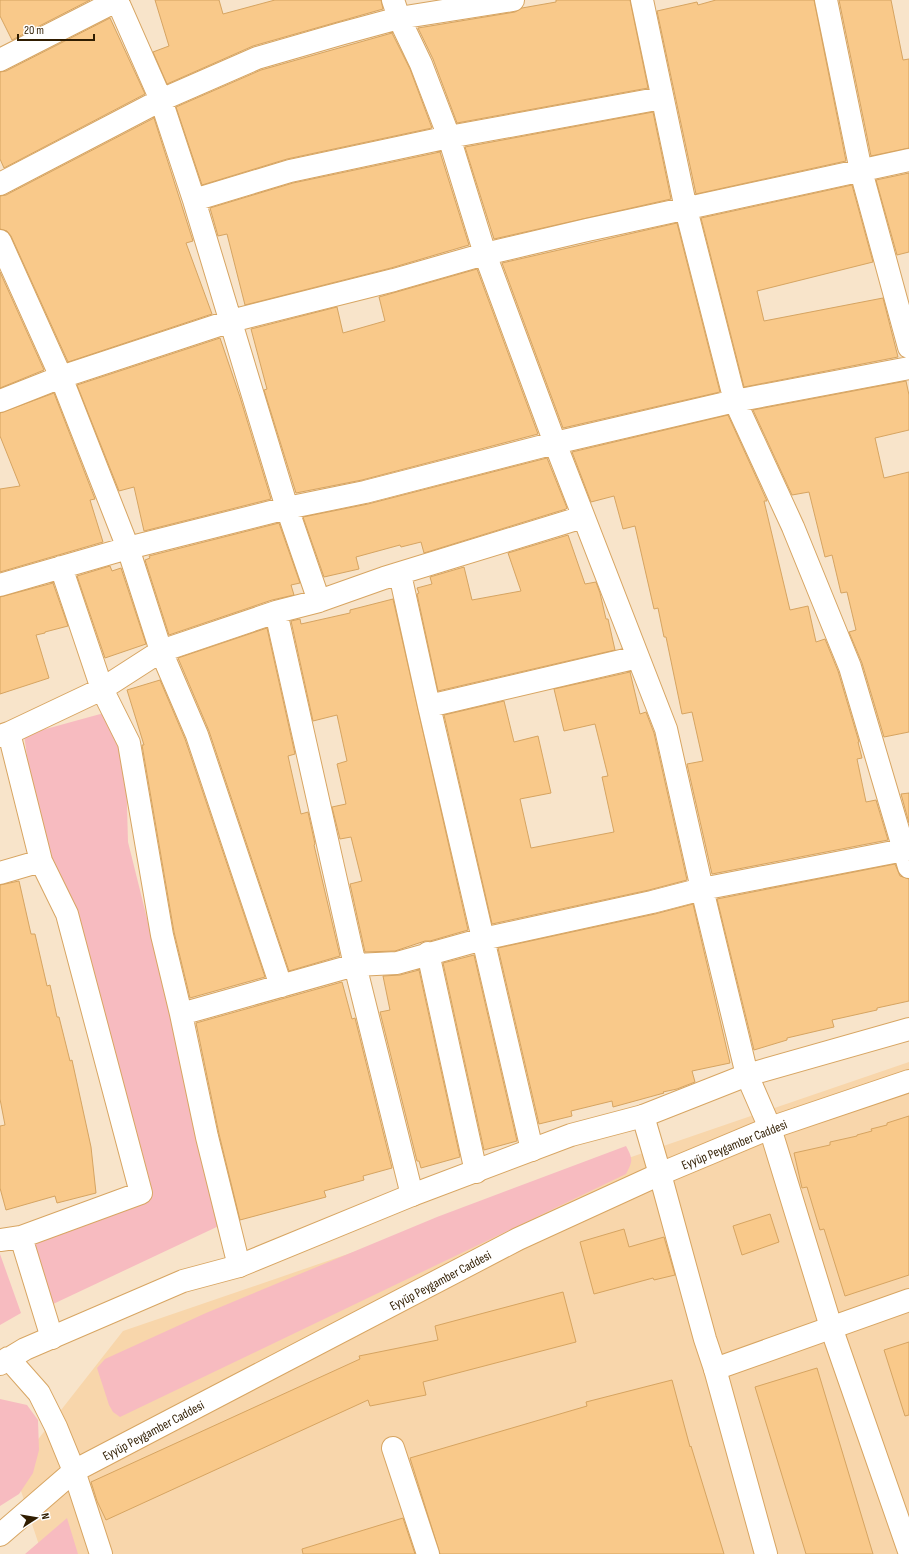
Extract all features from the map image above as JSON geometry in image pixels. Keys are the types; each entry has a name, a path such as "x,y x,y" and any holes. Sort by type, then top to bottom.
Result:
{"street":[{"path":"0,60 118,0 161,100 194,200 287,508 319,601"},
{"path":"0,184 161,100 258,58 340,34 396,9 513,0"},
{"path":"826,0 861,171 909,347"},
{"path":"181,1014 355,965 397,963 483,938 702,890 908,856 850,667 793,528 735,401 686,209 662,98 646,1"},
{"path":"396,9 421,64 449,137 485,254 583,517 666,729 702,890 747,1075 770,1128 831,1327 909,1551"},
{"path":"194,200 290,171 449,137 662,98"},
{"path":"0,401 61,377 231,321 394,280 485,254 909,160"},
{"path":"0,241 61,377 128,548 161,651 197,735 281,986"},
{"path":"0,585 128,548 287,508 365,492 555,443 735,401 909,368"},
{"path":"52,1338 10,1239 141,1193 67,914 41,860 4,735 102,689 161,651 276,612 319,601 384,578 583,517"},
{"path":"61,567 102,689 129,743 162,935 181,1014 207,1137 239,1266"},
{"path":"400,574 429,706 532,1150"},
{"path":"276,612 355,965 412,1195"},
{"path":"429,706 638,657"},
{"path":"0,873 41,860"},
{"path":"428,953 476,1172"},
{"path":"101,1554 74,1471 56,1427 39,1394 4,1361 52,1338 183,1281 239,1266 412,1195 571,1135 642,1116 747,1075 909,1029"},
{"name":"Eyyüp Peygamber Caddesi","path":"0,1535 74,1471 518,1239 660,1174 770,1128 909,1081"},
{"path":"642,1116 660,1174 766,1554"},
{"path":"715,1369 909,1300"},
{"path":"393,1448 428,1554"}],"shaded area":[{"path":"104,713 117,738 126,770 128,842 223,1224 51,1305 34,1241 153,1193 77,911 38,831 24,735"},
{"path":"909,1062 909,1554 42,1554 14,1470 123,1331"},
{"path":"626,1146 631,1160 626,1174 120,1417 113,1412 109,1405 97,1368 105,1359 206,1313 437,1217"},
{"path":"0,1254 21,1313 0,1325"},
{"path":"0,1399 27,1405 38,1420 39,1450 33,1473 19,1494 0,1506"},
{"path":"67,1518 78,1554 25,1554"}],"building":[{"path":"0,0 90,0 12,40 0,16"},
{"path":"155,0 219,0 223,14 275,0 381,0 383,9 253,46 167,84 153,52 169,46"},
{"path":"556,0 630,0 648,88 457,123 433,59 418,28 515,12 522,8 556,2"},
{"path":"716,0 814,0 846,161 696,194 657,11 697,2 698,5"},
{"path":"839,0 891,0 903,60 909,59 909,148 871,156"},
{"path":"110,18 145,94 4,168 0,159 0,72 6,71"},
{"path":"392,33 410,69 432,128 287,159 202,185 176,107 261,70"},
{"path":"653,112 671,199 494,239 465,147"},
{"path":"154,118 193,241 186,243 212,314 68,362 11,236 7,231 0,229 0,196 6,195"},
{"path":"440,152 469,245 391,268 245,305 227,234 218,236 210,208 293,183"},
{"path":"909,173 909,252 897,255 876,180"},
{"path":"852,185 873,262 757,291 764,321 883,298 898,357 744,387 701,218"},
{"path":"677,223 720,392 563,428 502,263"},
{"path":"477,269 538,434 362,480 296,493 264,390 267,389 251,329 337,307 343,333 385,321 379,297"},
{"path":"0,272 44,370 0,388"},
{"path":"220,338 240,397 271,499 144,531 134,487 119,491 77,385"},
{"path":"906,381 909,395 909,430 875,438 884,478 909,472 909,732 884,737 862,663 849,632 856,630 847,592 841,593 832,555 825,557 809,492 792,495 753,410"},
{"path":"54,393 95,499 90,500 103,542 0,572 0,489 20,486 0,436 0,413"},
{"path":"728,415 767,501 764,501 790,610 808,606 816,642 825,639 838,671 859,742 862,758 857,759 866,802 876,800 888,840 712,874 687,764 703,761 692,712 682,714 666,637 664,637 658,608 654,609 635,526 623,529 614,496 591,502 572,452"},
{"path":"547,458 567,508 566,509 424,553 421,542 401,547 400,545 356,557 359,569 324,577 303,517 368,504"},
{"path":"279,523 300,583 291,585 294,595 272,600 169,635 145,560 150,558 149,556"},
{"path":"568,535 585,584 596,582 606,619 608,619 615,650 438,691 417,588 432,584 430,577 464,567 472,600 521,591 508,553"},
{"path":"110,566 112,571 121,568 146,644 105,658 77,576"},
{"path":"53,583 68,626 36,635 49,678 0,694 0,597"},
{"path":"393,599 468,930 430,941 425,941 395,951 365,952 350,884 362,881 351,837 340,839 332,807 346,804 337,764 347,761 337,715 313,721 291,621 300,619 301,624 350,613 350,610"},
{"path":"267,628 295,754 288,756 301,814 308,812 314,845 340,956 289,971 209,731 178,658"},
{"path":"630,672 640,714 646,712 654,733 687,880 649,890 492,924 444,715 504,701 514,742 538,736 551,793 520,799 531,848 614,832 602,777 608,776 595,724 564,731 554,689"},
{"path":"160,680 185,739 265,977 190,998 174,932 142,745 144,745 127,690"},
{"path":"909,793 909,823 901,794"},
{"path":"895,864 900,876 909,879 909,1001 832,1020 834,1027 787,1038 787,1040 754,1050 717,899"},
{"path":"19,881 31,934 35,934 47,986 50,985 57,1017 59,1017 70,1061 72,1060 91,1147 96,1193 57,1203 55,1196 6,1210 0,1188 0,1126 5,1125 0,1099 0,885"},
{"path":"693,904 730,1063 692,1071 695,1082 677,1089 613,1107 612,1101 571,1111 572,1116 539,1124 498,948 655,914"},
{"path":"474,955 517,1141 484,1150 443,963"},
{"path":"419,970 460,1157 421,1168 419,1161 417,1161 380,1012 390,1010 383,976 400,975"},
{"path":"342,982 352,1019 355,1018 392,1168 363,1176 364,1180 324,1191 326,1197 240,1220 219,1134 196,1023"},
{"path":"909,1116 909,1275 845,1296 824,1229 820,1230 807,1187 802,1188 794,1153 830,1145 830,1142 857,1136 872,1131 871,1129 887,1125 887,1123"},
{"path":"770,1214 779,1242 742,1255 733,1226"},
{"path":"624,1229 629,1247 664,1237 675,1275 654,1280 653,1278 594,1294 580,1242"},
{"path":"563,1292 576,1342 423,1382 426,1395 370,1406 368,1400 106,1520 97,1501 91,1482 360,1359 359,1356 438,1340 435,1326"},
{"path":"909,1342 909,1415 905,1416 884,1350"},
{"path":"817,1368 873,1554 806,1554 755,1387"},
{"path":"672,1380 690,1447 691,1446 724,1554 440,1554 410,1458 587,1406 586,1402"},
{"path":"403,1518 415,1554 303,1554 302,1549"}]}
